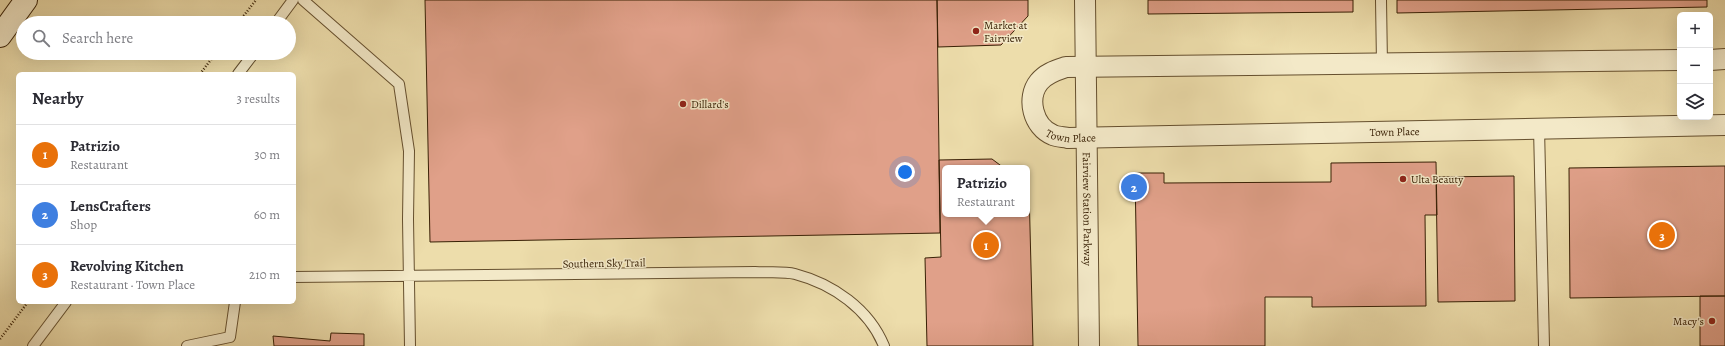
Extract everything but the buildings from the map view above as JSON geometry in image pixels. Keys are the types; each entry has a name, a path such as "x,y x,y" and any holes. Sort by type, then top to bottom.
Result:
{"main road":[{"path":"0,36 26,0"}],"street":[{"name":"Fairview Station Parkway","path":"1084,0 1090,346"},
{"path":"1713,60 1725,59"},
{"name":"Town Place","path":"1677,60 1085,68 1066,67 1051,72 1039,82 1033,96 1033,111 1040,126 1053,135 1068,138 1086,136 1725,125"}],"lane":[{"path":"281,16 294,0"},
{"path":"303,0 399,84 409,151 408,277 410,346"},
{"path":"1381,0 1382,64"},
{"path":"240,72 249,60"},
{"path":"1539,128 1544,346"},
{"name":"Southern Sky Trail","path":"296,277 408,277 755,272 794,274 822,284 843,296 862,313 880,337 884,346"},
{"path":"33,346 64,304"},
{"path":"187,346 230,336 235,304"}],"path":[{"path":"243,16 256,0"},
{"path":"202,72 211,60"},
{"path":"0,339 26,304"}],"place":[{"name":"Market at Fairview","path":"976,31"},
{"name":"Dillard's","path":"683,104"},
{"name":"Ulta Beauty","path":"1403,179"},
{"name":"LensCrafters","path":"1134,187"},
{"name":"Revolving Kitchen","path":"1662,235"},
{"name":"Patrizio","path":"986,245"},
{"name":"Macy's","path":"1712,321"}]}
